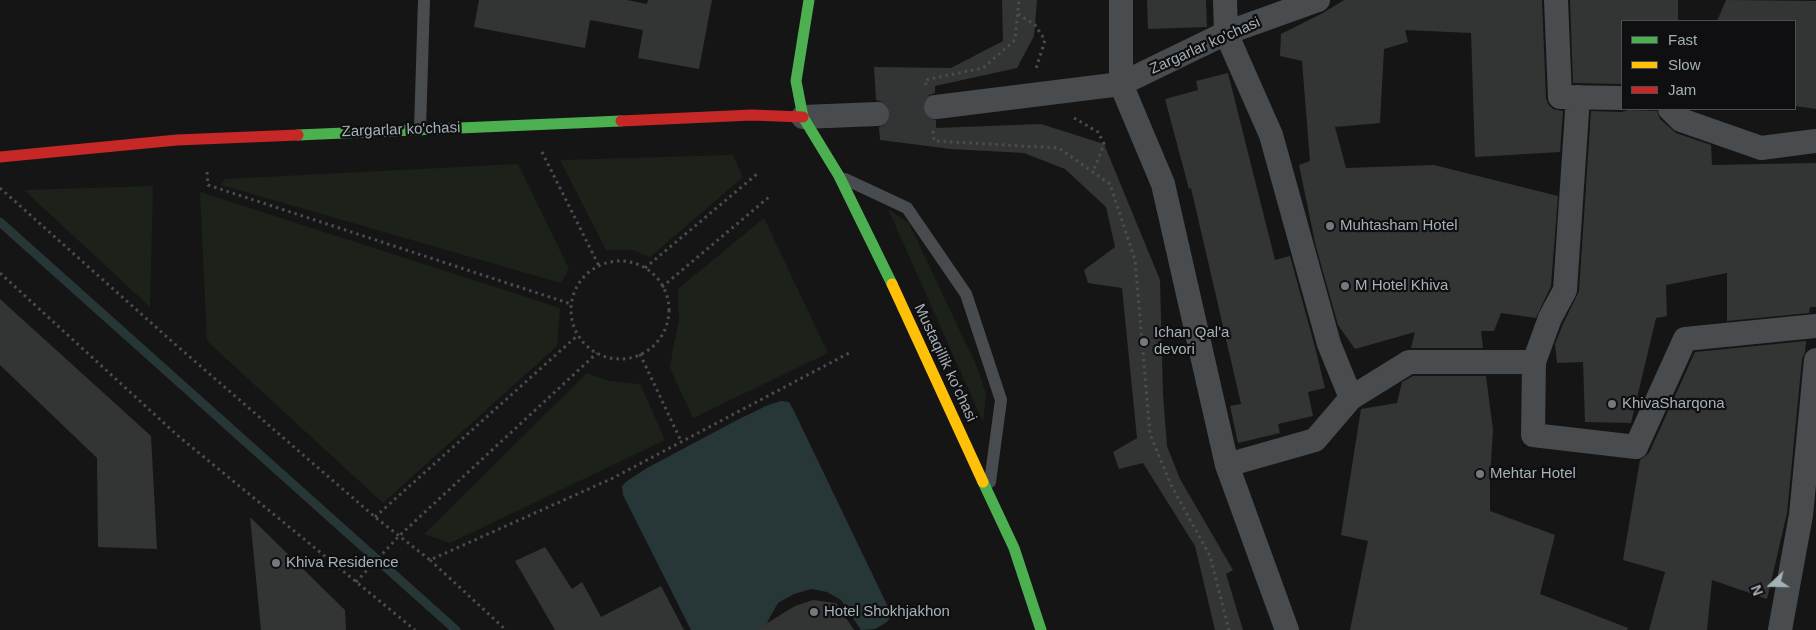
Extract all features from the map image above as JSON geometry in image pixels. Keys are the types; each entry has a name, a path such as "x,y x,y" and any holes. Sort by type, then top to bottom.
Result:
{"main road":[{"path":"803,117 796,81 809,0"},
{"name":"Zargarlar ko'chasi","path":"0,156 177,140 752,115 803,117"},
{"name":"Mustaqillik ko'chasi","path":"803,117 839,176 905,312 1014,548 1041,630"}],"street":[{"path":"1121,0 1121,84 1163,184 1227,465 1287,630"},
{"path":"1225,0 1226,33 1272,135 1329,344 1351,398"},
{"name":"Zargarlar ko'chasi","path":"936,107 1121,84 1226,33 1318,0"},
{"path":"1556,0 1560,97 1621,98"},
{"path":"1578,97 1565,290 1550,318 1534,362 1533,435 1636,447 1685,340 1816,326"},
{"path":"1671,110 1681,120 1761,148 1816,141"},
{"path":"803,117 877,114"},
{"path":"1780,630 1809,516 1816,360"},
{"path":"1227,465 1315,440 1351,398 1409,362 1534,362"}],"lane":[{"path":"420,129 424,0"},
{"path":"839,176 908,208 966,294 1000,400 988,492"}],"path":[{"path":"925,80 982,68 1015,40 1019,0"},
{"path":"1018,14 1035,25"},
{"path":"934,141 1059,148 1110,184 1135,260 1150,434 1171,485 1210,556 1229,630"},
{"path":"1093,172 1104,144"},
{"path":"541,150 599,266"},
{"path":"207,172 208,185 571,304"},
{"path":"645,268 757,174"},
{"path":"0,188 176,345 375,518 430,560 506,630"},
{"path":"662,287 769,197"},
{"path":"614,261 630,262 645,268 658,278 666,292 669,308 667,324 660,339 648,350 634,357 618,359 602,356 588,347 578,335 572,320 571,304 576,288 586,275 599,266 614,261"},
{"path":"0,274 177,435 415,630"},
{"path":"375,518 578,335"},
{"path":"356,582 399,536 598,353"},
{"path":"640,354 681,441"},
{"path":"430,560 612,478 849,354"}],"shaded area":[{"path":"733,155 743,177 650,257 633,250 606,250 560,160"},
{"path":"518,164 569,269 561,283 221,185 225,179"},
{"path":"153,186 150,307 24,190"},
{"path":"200,192 560,308 557,346 383,503 207,341"},
{"path":"888,209 909,223 977,367 986,394 983,422"},
{"path":"764,218 828,353 693,418 670,368 679,322 678,289"},
{"path":"587,373 609,381 640,384 665,440 450,543 424,534"},
{"path":"781,401 789,402 794,411 890,611 891,617 887,622 875,629 861,630 841,600 827,592 811,589 794,594 778,603 764,630 691,630 623,495 622,486 647,468 739,419"}],"building":[{"path":"479,0 627,0 647,4 648,0 712,0 699,69 638,58 643,30 590,20 585,48 474,27"},
{"name":"Ichan Qal'a devori","path":"1002,0 1037,0 1034,36 1017,68 935,86 935,93 927,96 923,102 922,109 925,116 936,120 936,128 1041,124 1104,144 1160,280 1163,395 1167,446 1180,479 1233,570 1226,574 1243,630 1215,630 1195,546 1143,463 1119,469 1113,452 1137,438 1122,288 1088,283 1084,270 1115,247 1106,207 1065,169 1024,153 951,149 880,140 879,127 889,121 891,113 889,107 884,102 876,100 874,67 951,68 1003,41"},
{"path":"1147,0 1206,0 1207,27 1148,29"},
{"path":"1344,0 1542,0 1546,98 1548,104 1553,109 1563,111 1560,152 1475,157 1471,33 1405,30 1408,42 1384,49 1380,123 1335,127 1346,168 1434,165 1558,196 1551,286 1536,318 1501,313 1494,331 1481,331 1483,348 1411,348 1415,332 1355,349 1338,325 1316,247 1299,165 1310,161 1302,61 1280,56 1281,34"},
{"path":"1570,0 1678,0 1678,20 1621,20 1621,84 1573,83"},
{"path":"1726,0 1816,1 1816,109 1796,106 1796,20 1717,20"},
{"path":"1228,73 1275,260 1290,256 1325,388 1308,392 1313,416 1278,424 1280,433 1238,443 1230,406 1241,404 1191,188 1189,189 1165,99 1198,90 1196,81"},
{"path":"1628,110 1657,111 1660,119 1676,133 1711,145 1712,165 1816,163 1816,307 1810,307 1809,313 1727,321 1727,273 1666,285 1667,316 1656,318 1631,423 1585,422 1583,362 1557,363 1555,344 1579,291 1591,111 1622,112"},
{"path":"0,299 151,436 157,549 98,547 97,458 0,365"},
{"path":"1806,341 1802,359 1787,513 1767,599 1712,580 1707,630 1649,630 1665,572 1623,560 1640,460 1649,453 1695,352"},
{"path":"1413,376 1486,376 1493,430 1490,511 1555,535 1540,594 1628,628 1627,630 1350,630 1368,541 1341,535 1361,409 1397,403 1402,382"},
{"name":"Khiva Residence","path":"250,517 345,610 346,630 261,630"},
{"path":"545,547 572,589 582,582 601,617 661,586 684,630 555,630 515,561"},
{"name":"Hotel Shokhjakhon","path":"813,600 836,603 854,630 756,630 795,606"}],"waterway":[{"path":"0,222 456,630"}],"tunnel":[{"path":"877,114 936,107"}],"traffic: fast":[{"path":"809,0 796,81 803,117 839,176 892,284"},
{"path":"298,135 621,121"},
{"path":"983,482 1014,548 1041,630"}],"traffic: slow":[{"path":"892,284 983,482"}],"traffic: jam":[{"path":"621,121 752,115 803,117"},
{"path":"0,157 177,140 298,135"}],"place":[{"name":"Muhtasham Hotel","path":"1330,226"},
{"name":"M Hotel Khiva","path":"1345,286"},
{"name":"Ichan Qal'a devori","path":"1144,342"},
{"name":"KhivaSharqona","path":"1612,404"},
{"name":"Mehtar Hotel","path":"1480,474"},
{"name":"Khiva Residence","path":"276,563"},
{"name":"Hotel Shokhjakhon","path":"814,612"}]}
